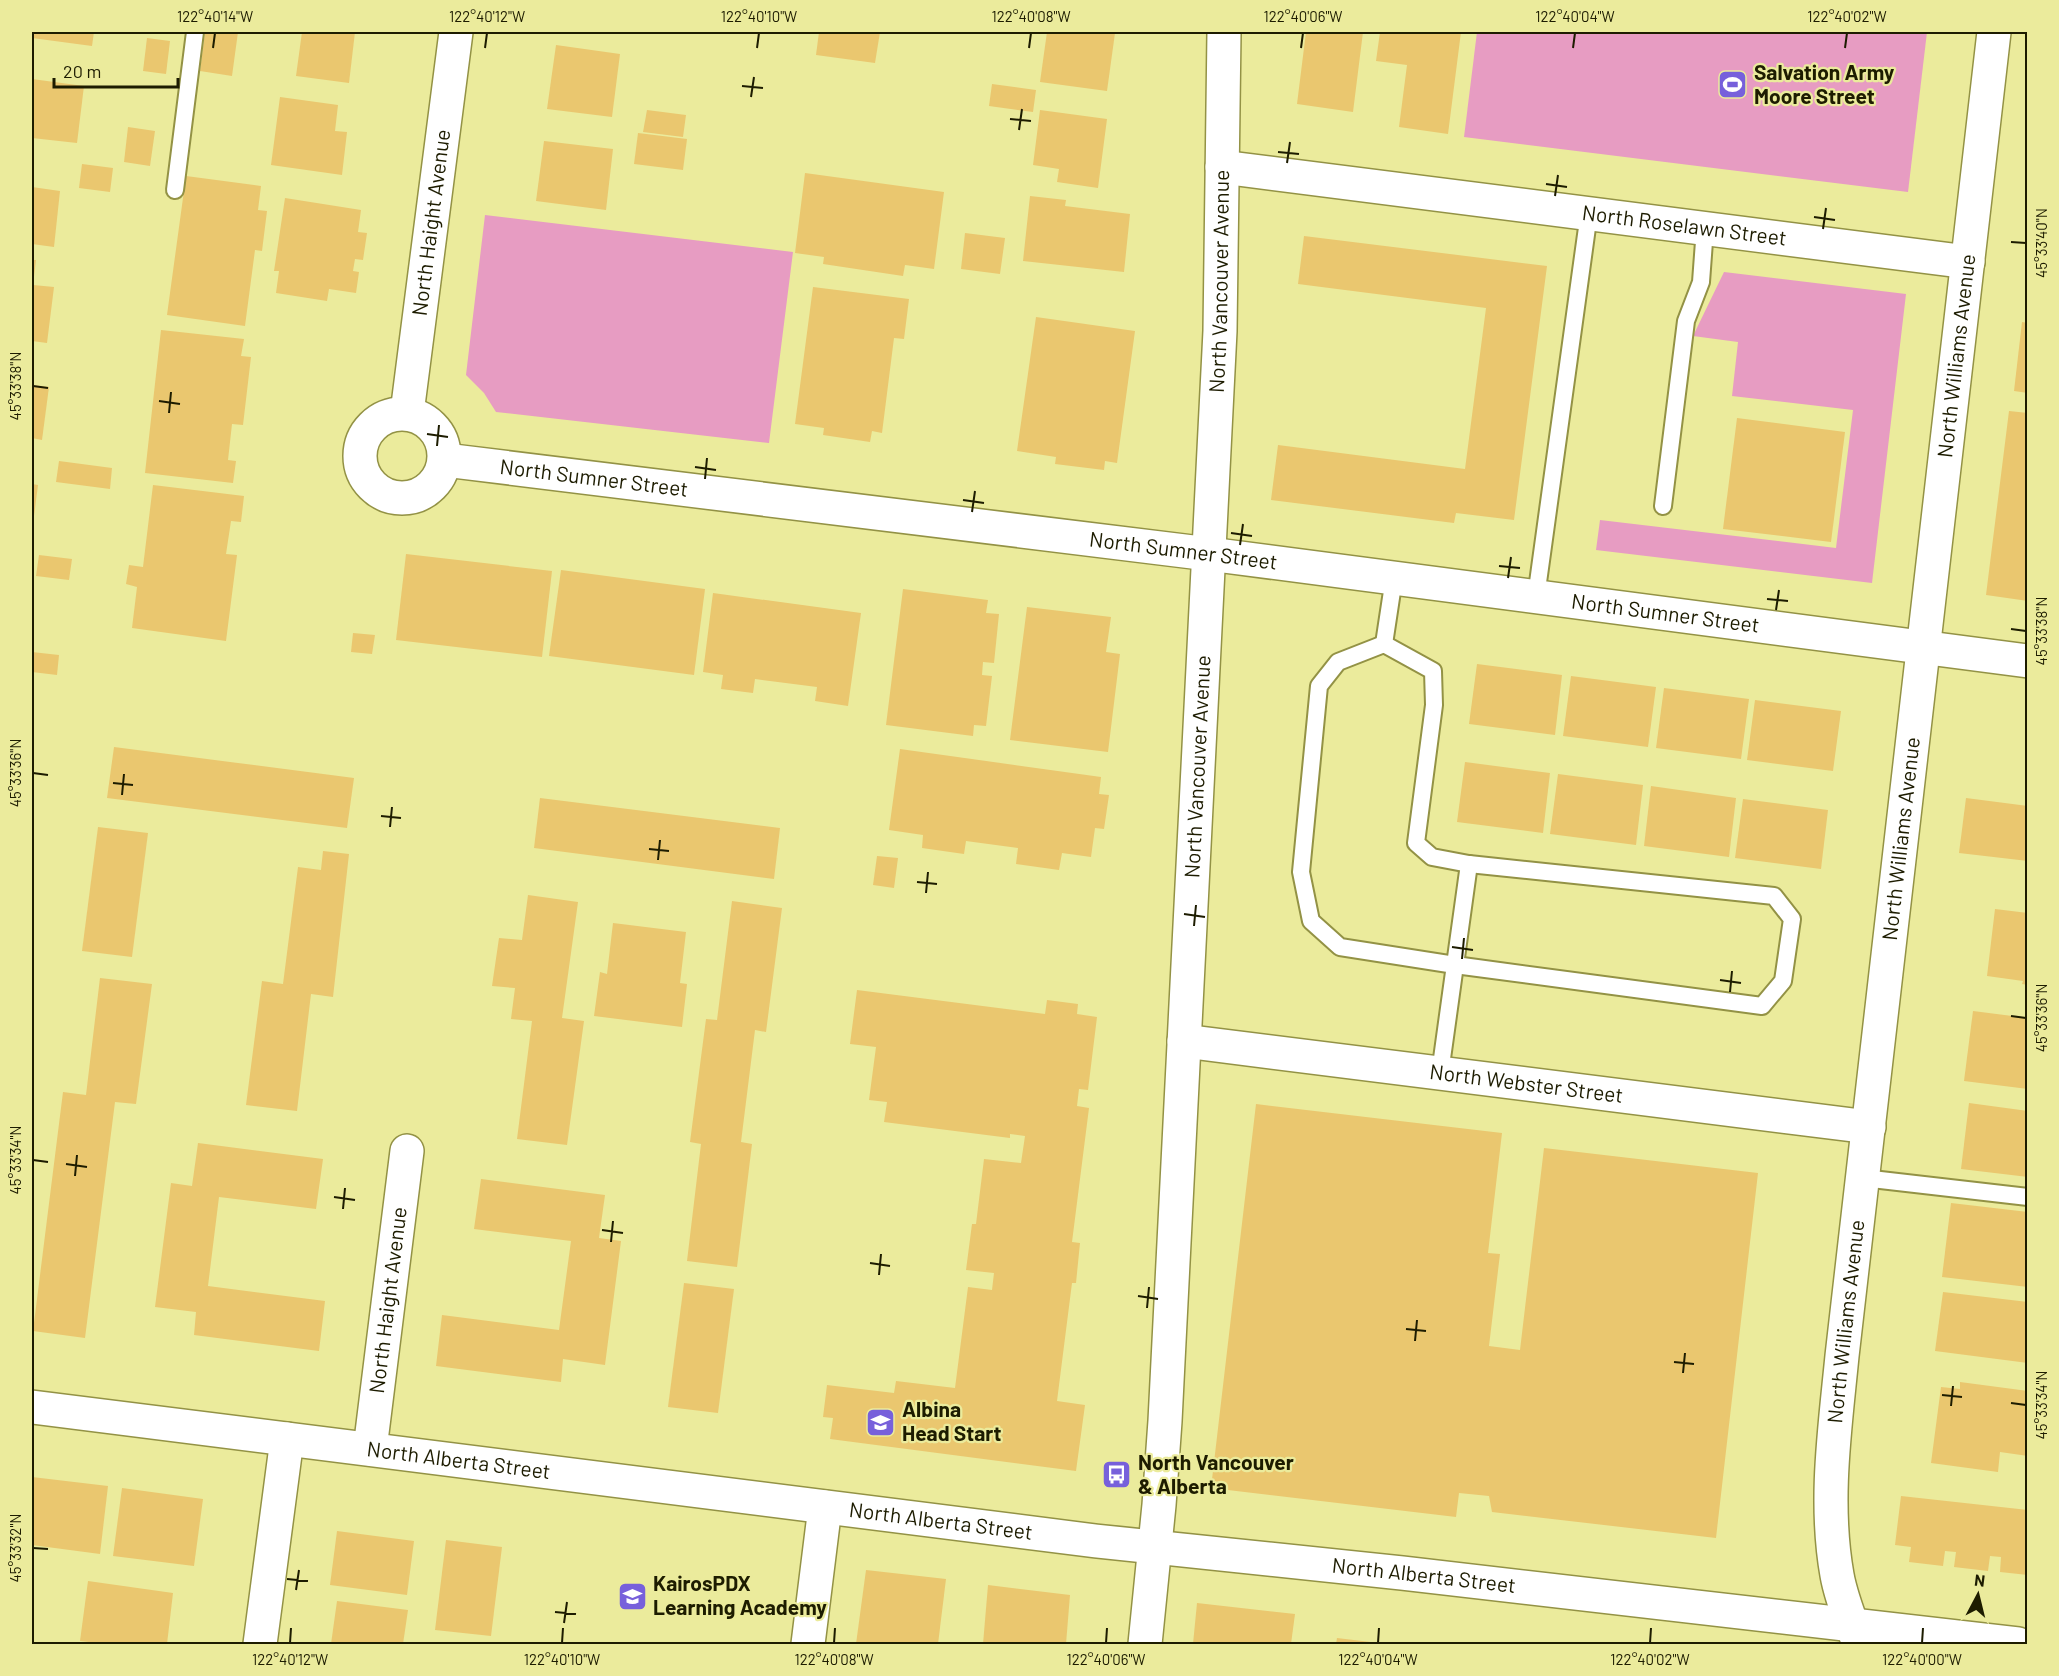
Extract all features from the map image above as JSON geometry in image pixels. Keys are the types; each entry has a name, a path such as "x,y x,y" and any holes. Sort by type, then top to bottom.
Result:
{"street":[{"name":"North Haight Avenue","path":"407,413 456,32"},
{"name":"North Vancouver Avenue","path":"1145,1644 1165,1421 1221,320 1224,32"},
{"name":"North Williams Avenue","path":"1855,1635 1837,1577 1831,1533 1832,1455 1994,32"},
{"name":"North Roselawn Street","path":"1222,167 1968,262"},
{"path":"407,413 425,420 436,430 443,444 445,460 439,478 424,493 404,499 387,497 372,488 362,473 359,458 361,442 368,429 387,416 407,413"},
{"name":"North Sumner Street","path":"445,460 1209,554 2028,661"},
{"name":"North Webster Street","path":"1184,1041 1869,1127"},
{"name":"North Haight Avenue","path":"370,1449 407,1151"},
{"name":"North Alberta Street","path":"32,1407 825,1507 1402,1573 1855,1635 2018,1644"},
{"path":"260,1644 287,1439"},
{"path":"807,1644 825,1507"}],"lane":[{"path":"175,190 195,32"},
{"path":"1536,597 1589,213"},
{"path":"1664,506 1686,321 1701,282 1705,228"},
{"path":"1384,644 1394,578"},
{"path":"1384,644 1433,671 1434,705 1416,843 1432,857 1469,864 1774,896 1792,919 1783,981 1762,1006 1455,965 1340,947 1311,921 1301,872 1319,686 1338,662 1384,644"},
{"path":"1440,1073 1469,864"},
{"path":"1863,1178 2028,1197"}],"shaded area":[{"name":"Salvation Army Moore Street","path":"1477,32 1927,32 1908,192 1464,137"},
{"path":"485,215 793,252 769,443 496,412 484,393 466,375"},
{"path":"1724,272 1906,294 1872,583 1596,550 1600,520 1836,548 1853,410 1732,396 1738,342 1693,336"}],"building":[{"path":"32,32 94,32 92,46 32,38"},
{"path":"205,32 238,32 232,76 200,71"},
{"path":"302,32 355,32 349,83 296,76"},
{"path":"819,32 880,32 875,63 816,55"},
{"path":"1047,32 1115,33 1107,91 1040,82"},
{"path":"1306,32 1363,32 1353,112 1297,104"},
{"path":"1380,32 1461,32 1448,134 1399,127 1407,65 1376,61"},
{"path":"147,38 170,41 166,74 143,71"},
{"path":"556,45 620,54 612,117 547,109"},
{"path":"32,79 84,86 77,143 32,138"},
{"path":"992,84 1036,90 1033,112 989,106"},
{"path":"280,97 338,105 335,131 347,132 342,175 271,165"},
{"path":"647,110 686,115 683,137 643,132"},
{"path":"1040,110 1107,119 1098,188 1057,182 1059,169 1033,165"},
{"path":"128,127 155,131 150,166 124,162"},
{"path":"638,133 687,139 683,170 634,164"},
{"path":"544,141 613,149 606,210 536,201"},
{"path":"82,164 113,168 110,192 79,188"},
{"path":"805,173 944,192 934,269 905,265 903,276 823,264 824,257 795,253"},
{"path":"186,176 261,186 258,210 267,211 262,251 255,250 245,326 167,315"},
{"path":"32,187 60,191 54,247 32,244"},
{"path":"1030,196 1066,200 1065,206 1130,214 1124,272 1023,261"},
{"path":"285,198 361,210 358,232 367,233 363,260 355,259 353,271 359,272 356,293 329,289 327,301 276,293 279,271 274,271"},
{"path":"965,233 1005,238 1000,274 961,269"},
{"path":"1304,236 1547,266 1514,520 1456,513 1454,523 1271,500 1278,445 1465,469 1486,308 1298,284"},
{"path":"32,260 36,260 33,285 54,287 47,343 32,341"},
{"path":"813,287 909,299 904,339 894,338 882,433 872,431 870,442 823,435 824,428 795,424"},
{"path":"1036,317 1135,331 1117,463 1105,461 1104,470 1055,464 1056,457 1017,451"},
{"path":"2022,322 2028,323 2028,393 2014,391"},
{"path":"161,330 244,339 241,356 251,357 243,425 232,424 228,460 236,461 233,483 145,473"},
{"path":"32,385 49,387 42,440 32,438"},
{"path":"2009,411 2028,413 2028,601 1986,595"},
{"path":"1737,418 1845,432 1831,542 1723,529"},
{"path":"59,461 112,468 110,489 56,482"},
{"path":"32,484 38,485 33,524 32,524"},
{"path":"153,485 244,496 241,522 231,521 226,554 237,555 226,641 132,628 137,587 126,584 129,565 143,567"},
{"path":"406,554 552,571 542,657 396,640"},
{"path":"39,555 72,559 69,580 36,576"},
{"path":"561,570 705,589 694,675 549,656"},
{"path":"903,589 988,600 986,613 999,614 994,663 983,662 982,675 992,676 986,726 974,725 973,736 886,725"},
{"path":"713,593 861,613 848,706 815,701 817,687 755,679 753,693 721,689 723,675 703,672"},
{"path":"1027,607 1111,617 1106,652 1120,654 1108,752 1010,740"},
{"path":"353,633 375,635 372,654 351,652"},
{"path":"32,652 59,655 57,675 32,672"},
{"path":"1477,664 1562,675 1555,735 1469,724"},
{"path":"1571,676 1656,687 1648,747 1563,736"},
{"path":"1664,688 1749,699 1741,759 1656,748"},
{"path":"1755,700 1841,711 1833,771 1747,760"},
{"path":"114,747 354,778 347,828 107,798"},
{"path":"900,749 1101,777 1099,794 1109,795 1104,829 1095,828 1091,857 1062,853 1059,870 1016,864 1018,848 966,841 964,854 922,848 923,835 889,830"},
{"path":"1465,762 1550,773 1543,833 1457,822"},
{"path":"1558,774 1643,785 1636,845 1550,834"},
{"path":"1651,786 1736,798 1729,857 1644,846"},
{"path":"540,798 780,828 774,879 534,848"},
{"path":"1966,798 2028,806 2028,861 1959,853"},
{"path":"1743,799 1828,810 1821,869 1735,858"},
{"path":"98,827 148,833 132,957 82,951"},
{"path":"323,851 349,854 333,997 311,994 297,1111 246,1105 262,981 283,984 298,867 321,870"},
{"path":"877,856 898,858 894,888 873,885"},
{"path":"528,895 578,902 562,1018 584,1021 567,1145 517,1139 532,1021 511,1019 515,988 492,986 499,938 522,940"},
{"path":"732,901 782,908 766,1032 755,1030 741,1142 752,1144 737,1267 687,1261 701,1144 690,1142 706,1019 717,1020"},
{"path":"1995,909 2028,913 2028,985 2022,984 2023,981 1987,976"},
{"path":"613,923 686,932 680,983 687,984 682,1027 594,1016 600,972 607,974"},
{"path":"100,978 152,984 136,1104 115,1102 85,1338 33,1331 63,1092 86,1095"},
{"path":"857,990 1045,1014 1047,1000 1078,1004 1077,1014 1097,1017 1088,1090 1079,1089 1077,1106 1089,1108 1072,1242 1080,1243 1076,1283 1072,1283 1057,1401 1085,1405 1076,1471 830,1439 833,1418 823,1417 827,1385 894,1393 896,1381 955,1388 968,1287 992,1290 994,1273 966,1270 972,1224 976,1224 984,1159 1021,1163 1025,1136 1010,1134 1010,1138 884,1122 887,1102 869,1100 876,1047 850,1044"},
{"path":"1973,1011 2028,1018 2028,1089 1964,1081"},
{"path":"1969,1103 2028,1111 2028,1177 1961,1169"},
{"path":"1256,1104 1502,1133 1488,1253 1500,1254 1489,1346 1520,1350 1544,1148 1758,1173 1716,1538 1492,1512 1489,1496 1459,1493 1456,1517 1211,1488"},
{"path":"198,1143 323,1159 316,1209 219,1197 208,1286 325,1301 319,1351 194,1335 196,1312 155,1307 171,1183 192,1186"},
{"path":"481,1179 605,1195 599,1238 621,1241 605,1365 563,1359 561,1382 436,1366 442,1315 559,1330 571,1241 474,1229"},
{"path":"1951,1203 2028,1212 2028,1287 1942,1277"},
{"path":"684,1283 734,1289 718,1413 668,1407"},
{"path":"1943,1292 2028,1302 2028,1363 1935,1351"},
{"path":"1960,1382 2028,1391 2028,1456 2000,1452 1998,1472 1931,1463 1941,1387 1960,1389"},
{"path":"32,1477 108,1486 100,1554 32,1545"},
{"path":"122,1488 203,1499 194,1566 113,1556"},
{"path":"1901,1496 2028,1510 2028,1575 2000,1572 2001,1557 1990,1556 1988,1571 1954,1567 1956,1552 1945,1551 1943,1566 1909,1562 1911,1547 1895,1545"},
{"path":"337,1531 414,1541 407,1595 330,1585"},
{"path":"446,1540 502,1547 491,1636 435,1630"},
{"path":"866,1570 946,1579 938,1644 856,1644"},
{"path":"88,1581 173,1593 167,1644 106,1644 80,1641"},
{"path":"988,1585 1070,1595 1066,1644 983,1644"},
{"path":"337,1601 408,1610 403,1644 331,1644"},
{"path":"1197,1603 1295,1614 1291,1644 1193,1644"},
{"path":"1337,1638 1379,1643 1379,1644 1336,1644"}],"place":[{"name":"Salvation Army Moore Street","path":"1733,85"},
{"name":"Albina Head Start","path":"881,1422"},
{"name":"North Vancouver & Alberta","path":"1117,1475"},
{"name":"KairosPDX Learning Academy","path":"632,1596"}]}
